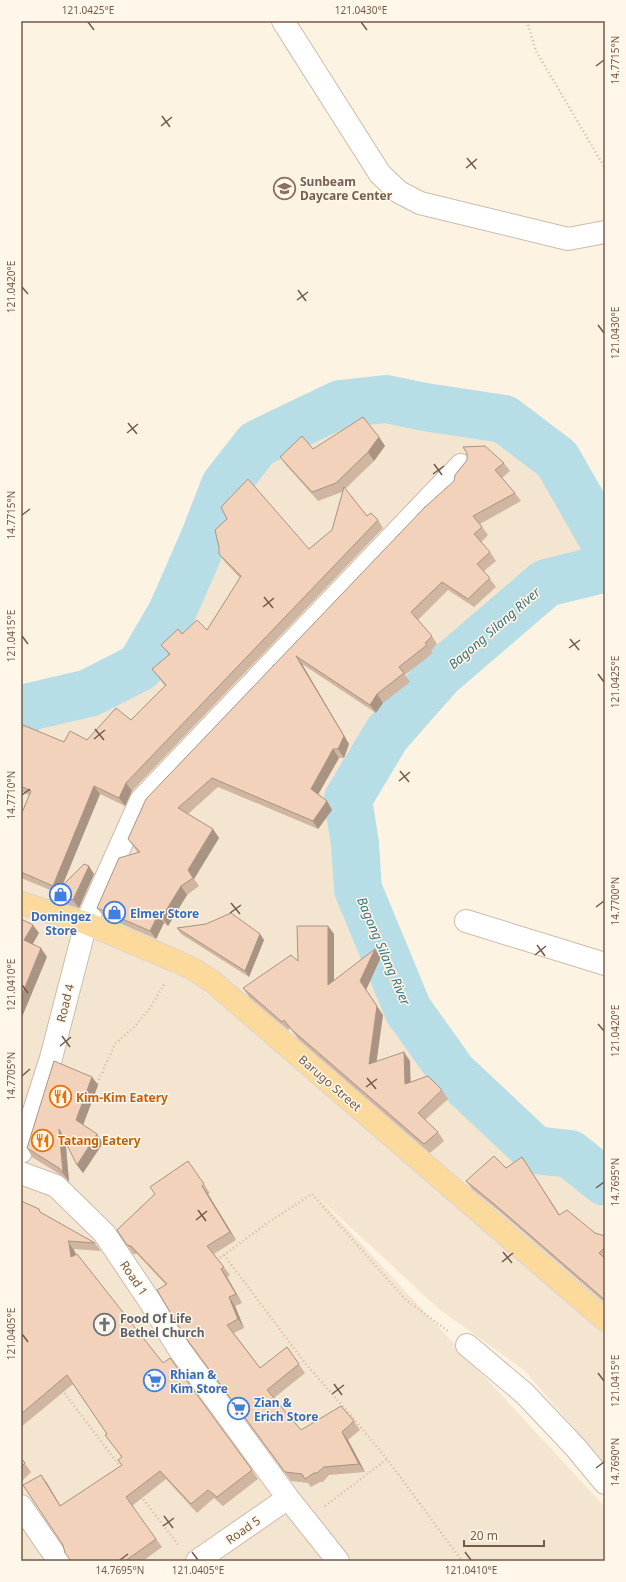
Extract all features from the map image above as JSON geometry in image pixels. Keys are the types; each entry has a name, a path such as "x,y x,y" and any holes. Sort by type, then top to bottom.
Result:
{"main road":[{"name":"Barugo Street","path":"21,903 86,923 198,972 212,982 605,1320"}],"street":[{"path":"283,21 380,174 399,192 420,203 568,239 605,232"},
{"name":"Road 4","path":"21,1152 51,1058 86,923 140,800 461,465"},
{"path":"466,921 605,964"},
{"name":"Road 1","path":"21,1173 56,1186 104,1233 151,1303 179,1349 288,1498 338,1561"},
{"path":"467,1345 525,1394 576,1448 605,1482"},
{"name":"Road 5","path":"189,1555 288,1498"},
{"path":"21,1506 59,1561"}],"path":[{"path":"527,21 536,51 605,168"},
{"path":"97,1084 115,1044 136,1025 150,1008 178,962"},
{"path":"213,1263 266,1224 312,1194 406,1300 467,1345"},
{"path":"224,1255 305,1363 387,1459 462,1561"},
{"path":"58,1384 124,1473"},
{"path":"307,1521 387,1459"},
{"path":"138,1492 189,1555"}],"shaded area":[{"path":"386,399 504,419 580,500 603,569 440,674 348,799 408,1010 605,1211 605,1464 524,1370 439,1309 319,1198 605,1507 605,1561 21,1561 21,714 29,707 89,693 140,667 172,612 204,539 225,485 257,444 340,404"}],"building":[{"path":"363,417 379,437 368,452 336,483 312,492 280,457 302,436 313,449"},
{"path":"485,446 504,463 495,470 515,493 473,516 482,527 474,534 490,552 477,564 490,578 468,599 442,582 411,612 432,636 425,643 427,645 399,667 404,673 377,694 370,705 296,656 344,736 338,749 333,749 311,789 327,801 313,821 212,778 178,808 213,829 188,870 193,878 181,886 162,917 158,915 150,931 97,908 119,858 140,852 128,839 146,799 425,507 454,481 455,475 467,460 467,453 463,447"},
{"path":"248,479 309,549 332,530 344,487 367,516 371,513 378,520 126,783 119,798 94,786 53,886 21,872 21,815 31,791 21,786 21,731 23,725 64,742 70,731 87,740 116,708 131,720 166,685 152,669 170,654 161,645 178,629 182,634 197,620 207,630 241,576 219,554 215,530 227,519 221,507"},
{"path":"84,864 89,866 73,900 54,894"},
{"path":"231,913 260,934 245,971 177,928 206,924"},
{"path":"21,919 33,925 24,940 41,948 21,997"},
{"path":"297,926 328,926 328,985 375,949 360,981 377,1006 369,1064 404,1052 405,1084 428,1076 442,1090 418,1113 438,1132 424,1144 292,1030 284,1020 282,1022 243,988 291,955 298,961"},
{"path":"54,1061 92,1077 76,1120 97,1134 77,1165 59,1129 63,1173 59,1168 27,1148"},
{"path":"494,1156 506,1168 522,1157 559,1215 567,1210 595,1233 605,1236 605,1247 599,1253 605,1259 605,1300 466,1181"},
{"path":"188,1161 204,1184 202,1186 230,1232 207,1246 224,1267 221,1269 236,1294 229,1297 238,1319 227,1325 260,1368 287,1347 299,1364 267,1390 301,1430 341,1406 354,1421 342,1432 359,1464 324,1467 317,1473 314,1473 305,1479 302,1474 285,1472 183,1334 157,1290 167,1284 131,1246 127,1245 117,1230 155,1194 150,1187"},
{"path":"21,1201 39,1209 40,1212 95,1243 68,1241 71,1257 77,1254 163,1363 170,1358 252,1470 217,1497 208,1490 191,1504 160,1471 126,1497 156,1539 125,1561 71,1561 65,1553 63,1545 23,1485 41,1475 60,1506 122,1465 118,1460 122,1457 105,1435 107,1434 67,1375 21,1414"},
{"path":"21,1458 25,1463 21,1467"}],"waterway":[{"name":"Bagong Silang River","path":"21,714 29,707 89,693 140,667 172,612 204,539 225,485 257,444 340,404 386,399 425,407 504,419 557,459 605,543 603,569 546,583 440,674 387,734 348,799 355,844 358,889 408,1010 453,1073 535,1150 570,1154 605,1182"}],"place":[{"name":"Sunbeam Daycare Center","path":"284,188"},
{"name":"Domingez Store","path":"61,895"},
{"name":"Elmer Store","path":"115,913"},
{"name":"Kim-Kim Eatery","path":"60,1097"},
{"name":"Tatang Eatery","path":"42,1140"},
{"name":"Food Of Life Bethel Church","path":"104,1325"},
{"name":"Rhian & Kim Store","path":"154,1381"},
{"name":"Zian & Erich Store","path":"239,1409"}]}
